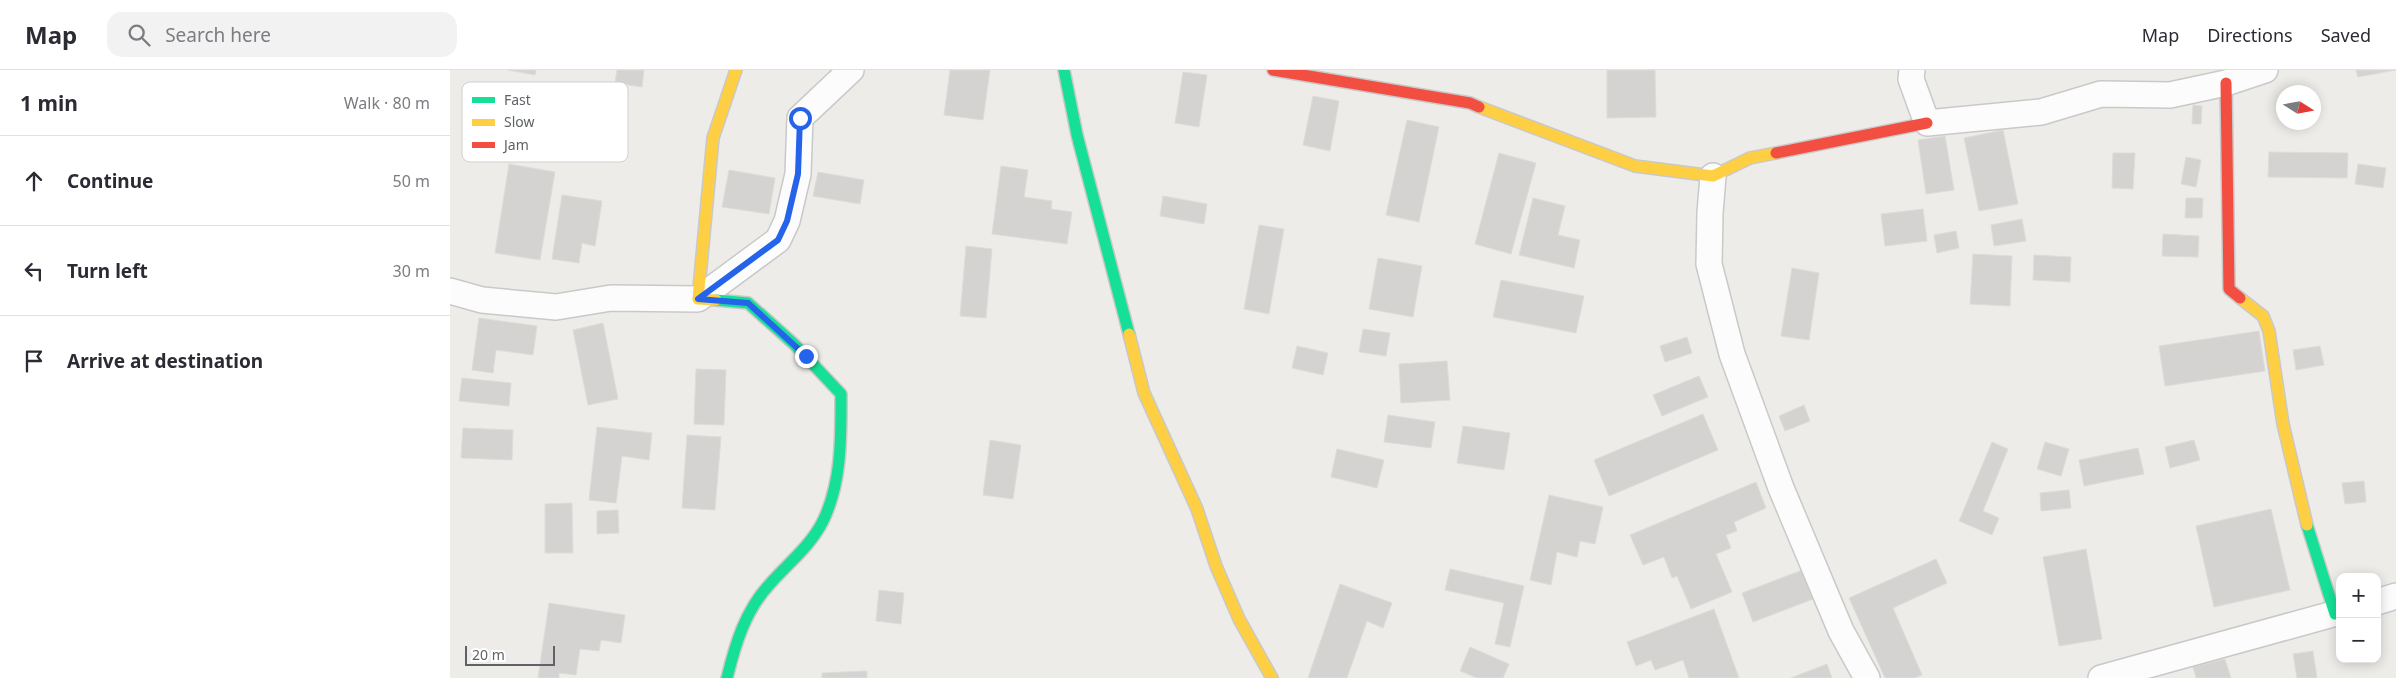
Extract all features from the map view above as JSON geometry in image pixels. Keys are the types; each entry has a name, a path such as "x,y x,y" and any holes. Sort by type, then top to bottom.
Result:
{"street":[{"path":"698,299 713,138 736,70"},
{"path":"698,299 778,240 787,221 798,174 800,118 851,70"},
{"path":"1064,70 1077,135 1144,393 1197,509 1216,566 1239,619 1272,678"},
{"path":"1273,70 1470,103 1635,166 1713,176 1750,158 1926,123 2041,112 2101,94 2170,95 2226,83 2265,70"},
{"path":"1912,70 1911,79 1926,123"},
{"path":"2226,83 2229,289 2263,316 2269,331 2285,433 2309,534 2336,610"},
{"path":"1713,176 1709,264 1732,354 1781,488 1840,631 1867,678"},
{"path":"450,291 482,300 556,307 611,298 698,299 748,303 794,344 842,394 840,460 828,508 814,537 755,602 734,650 728,678"},
{"path":"2381,601 2396,596"},
{"path":"2101,678 2336,613"}],"building":[{"path":"508,70 536,70 535,75"},
{"path":"617,70 644,70 642,87 628,85 628,82 615,82"},
{"path":"950,70 990,70 983,120 944,115"},
{"path":"1607,70 1655,70 1656,117 1607,118"},
{"path":"2356,70 2396,70 2358,77"},
{"path":"1183,72 1207,75 1199,127 1175,123"},
{"path":"1313,96 1339,101 1330,151 1303,145"},
{"path":"2193,105 2202,106 2201,124 2192,124"},
{"path":"1407,120 1439,127 1419,222 1386,215"},
{"path":"2003,130 2018,204 1979,211 1964,138"},
{"path":"1945,136 1954,190 1926,194 1918,140"},
{"path":"2269,152 2348,153 2347,178 2268,177"},
{"path":"1499,153 1536,163 1511,254 1475,244"},
{"path":"2113,153 2135,153 2133,189 2112,188"},
{"path":"2186,157 2201,160 2196,187 2181,184"},
{"path":"509,164 555,172 540,260 495,253"},
{"path":"2358,164 2386,168 2383,188 2355,184"},
{"path":"1001,166 1028,170 1024,197 1052,201 1051,209 1072,212 1067,244 992,234"},
{"path":"729,170 775,178 769,214 722,207"},
{"path":"818,172 864,180 860,204 813,196"},
{"path":"562,195 602,201 595,246 582,243 579,263 552,259"},
{"path":"1163,196 1207,204 1204,224 1160,216"},
{"path":"1533,198 1565,206 1558,235 1580,240 1574,268 1519,255"},
{"path":"2186,198 2203,198 2202,218 2185,218"},
{"path":"1923,209 1927,241 1885,246 1881,214"},
{"path":"2022,219 2026,241 1994,246 1991,225"},
{"path":"1259,225 1284,229 1269,314 1244,309"},
{"path":"1956,231 1959,248 1937,253 1934,235"},
{"path":"2163,234 2199,236 2198,257 2162,256"},
{"path":"966,246 992,249 986,318 960,316"},
{"path":"1973,254 2012,256 2010,306 1970,304"},
{"path":"2034,255 2071,257 2070,282 2033,280"},
{"path":"1378,258 1422,266 1413,317 1369,309"},
{"path":"1792,268 1819,273 1809,340 1781,336"},
{"path":"1501,280 1584,296 1576,333 1493,317"},
{"path":"479,318 537,326 533,355 496,350 493,373 472,370"},
{"path":"603,323 618,399 588,405 573,330"},
{"path":"1363,329 1390,333 1386,356 1359,352"},
{"path":"2259,331 2265,371 2165,386 2159,346"},
{"path":"1687,337 1692,353 1665,362 1660,346"},
{"path":"1297,346 1328,353 1323,375 1292,368"},
{"path":"2320,346 2324,365 2296,370 2293,350"},
{"path":"1447,361 1450,400 1401,403 1399,364"},
{"path":"696,369 726,370 724,425 694,424"},
{"path":"1699,376 1708,397 1662,416 1653,395"},
{"path":"462,378 511,383 509,406 459,401"},
{"path":"1804,405 1810,421 1785,431 1779,416"},
{"path":"1703,414 1718,450 1609,496 1594,460"},
{"path":"1388,415 1435,422 1431,448 1384,442"},
{"path":"1463,426 1510,433 1504,470 1457,463"},
{"path":"597,427 652,433 649,460 622,456 616,503 589,500"},
{"path":"463,428 513,430 512,460 461,458"},
{"path":"687,435 721,437 715,510 682,508"},
{"path":"990,440 1021,445 1013,499 983,495"},
{"path":"2194,440 2200,460 2170,468 2165,447"},
{"path":"1992,442 2008,449 1983,511 1999,518 1992,535 1959,521"},
{"path":"2045,442 2069,449 2061,476 2037,469"},
{"path":"2138,448 2144,474 2084,486 2079,460"},
{"path":"1337,449 1384,460 1377,488 1331,477"},
{"path":"2364,481 2366,502 2345,504 2342,483"},
{"path":"1756,482 1766,508 1734,522 1737,531 1726,535 1731,548 1716,554 1732,592 1691,609 1677,576 1672,578 1664,557 1643,565 1630,535"},
{"path":"2069,490 2071,508 2041,511 2040,493"},
{"path":"1549,495 1603,507 1595,544 1580,541 1577,557 1557,552 1551,585 1530,580"},
{"path":"572,503 573,553 545,553 545,504"},
{"path":"2271,509 2290,590 2214,607 2196,526"},
{"path":"618,510 619,533 597,534 597,511"},
{"path":"2086,549 2102,639 2059,646 2043,557"},
{"path":"1936,559 1947,583 1893,608 1922,675 1915,678 1885,678 1849,598"},
{"path":"1450,569 1524,586 1510,647 1495,644 1504,603 1445,590"},
{"path":"1805,569 1816,598 1753,622 1742,593"},
{"path":"1340,584 1392,603 1383,628 1367,621 1347,678 1308,678"},
{"path":"879,590 904,593 901,624 876,621"},
{"path":"549,603 625,615 621,643 601,640 599,651 580,649 576,675 559,673 559,678 538,678"},
{"path":"1714,609 1739,678 1689,678 1683,660 1655,670 1651,660 1636,666 1627,642"},
{"path":"1470,647 1509,664 1503,678 1477,678 1460,671"},
{"path":"2313,651 2317,678 2297,678 2293,654"},
{"path":"2225,659 2231,678 2196,678 2193,667"},
{"path":"1827,664 1832,678 1791,678 1801,674"},
{"path":"867,671 867,678 822,678 822,673"}],"traffic: fast":[{"path":"1064,70 1077,135 1129,334"},
{"path":"716,300 748,303 794,344 841,394 841,426 837,475 834,491 823,521 812,539 769,585 753,606 737,641 727,678"},
{"path":"2307,525 2335,614"}],"traffic: slow":[{"path":"716,300 698,299 713,138 736,70"},
{"path":"1479,107 1635,166 1713,176 1750,158 1776,153"},
{"path":"2240,298 2263,316 2269,331 2283,424 2307,525"},
{"path":"1129,334 1144,393 1197,509 1216,566 1239,619 1272,678"}],"traffic: jam":[{"path":"1273,70 1470,103 1479,107"},
{"path":"2226,83 2229,289 2240,298"},
{"path":"1776,153 1927,123"}],"route":[{"path":"800,118 798,174 787,221 778,240 698,299 748,303 806,356"}]}
